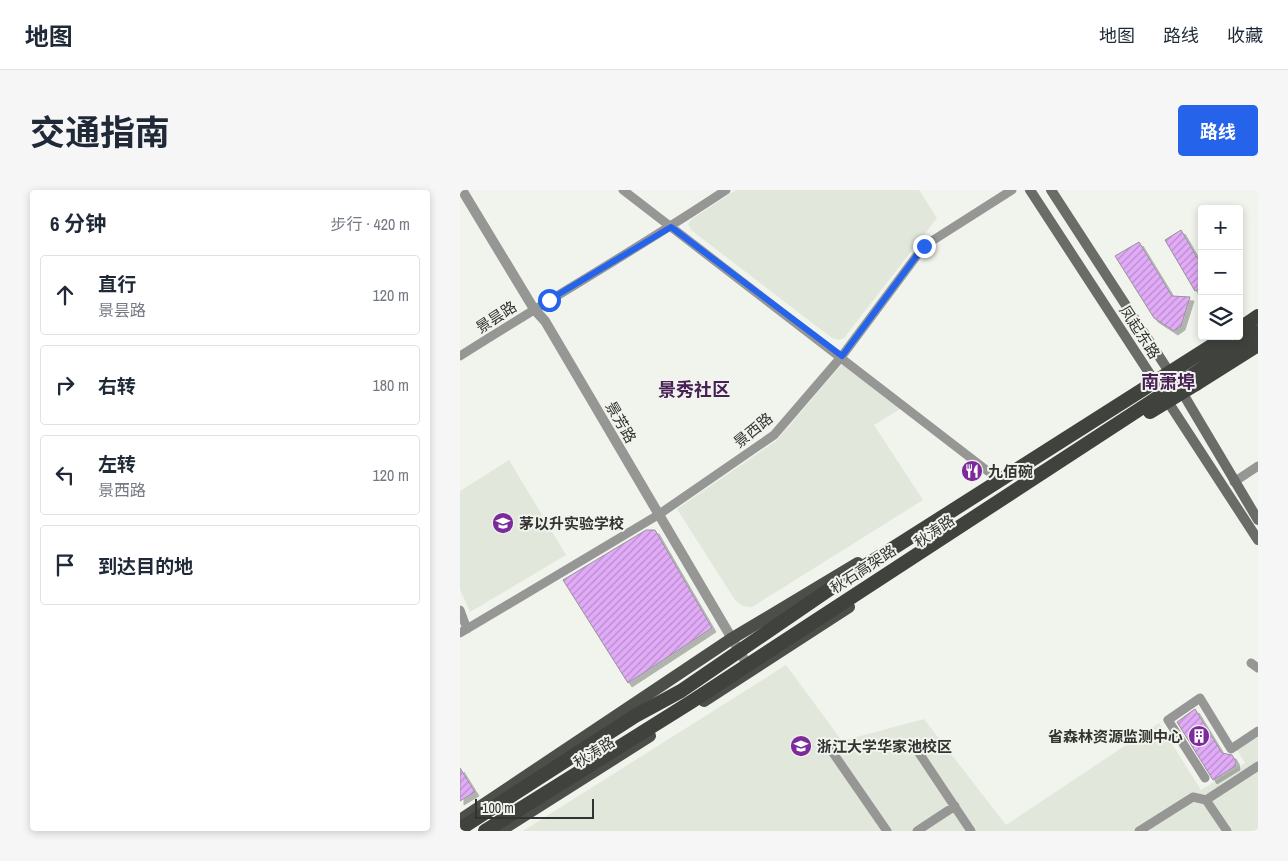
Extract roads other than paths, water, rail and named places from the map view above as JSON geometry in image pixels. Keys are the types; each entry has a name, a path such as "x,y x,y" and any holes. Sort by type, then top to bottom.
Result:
{"highway":[{"path":"1243,326 1258,316"},
{"name":"秋石高架路","path":"485,831 691,702 1258,332"},
{"name":"秋石高架路","path":"460,829 635,716 681,691 844,580 1221,340"},
{"path":"1055,464 1161,406 1258,345"},
{"path":"501,831 548,792"},
{"path":"460,820 501,802"}],"main road":[{"name":"凤起东路","path":"1030,190 1258,540"},
{"name":"凤起东路","path":"1051,190 1179,388 1258,520"},
{"path":"1243,319 1258,309"},
{"name":"秋涛路","path":"501,831 751,672 1258,337"},
{"name":"秋涛路","path":"460,820 731,639 998,479 1211,340"}],"street":[{"name":"景芳路","path":"462,190 534,309 545,321 751,672"},
{"path":"623,190 842,356 998,479"},
{"name":"景西路","path":"463,631 658,516 774,435 842,356 924,246 1012,190"},
{"name":"景昙路","path":"460,356 534,309 671,227 724,191"},
{"path":"1234,482 1258,466"},
{"path":"460,610 463,631"},
{"path":"1205,778 1168,720 1200,698 1231,749 1258,731"},
{"path":"831,750 887,831"},
{"path":"919,753 971,831"},
{"path":"1206,800 1258,766"},
{"path":"1139,831 1193,797 1206,800 1227,831"},
{"path":"917,831 930,828 954,806"}],"place":[{"name":"九佰碗","path":"972,471"},
{"name":"茅以升实验学校","path":"503,523"},
{"name":"省森林资源监测中心","path":"1199,736"},
{"name":"浙江大学华家池校区","path":"801,746"}],"district":[{"name":"南萧埠","path":"1168,381"},
{"name":"景秀社区","path":"694,389"}]}
